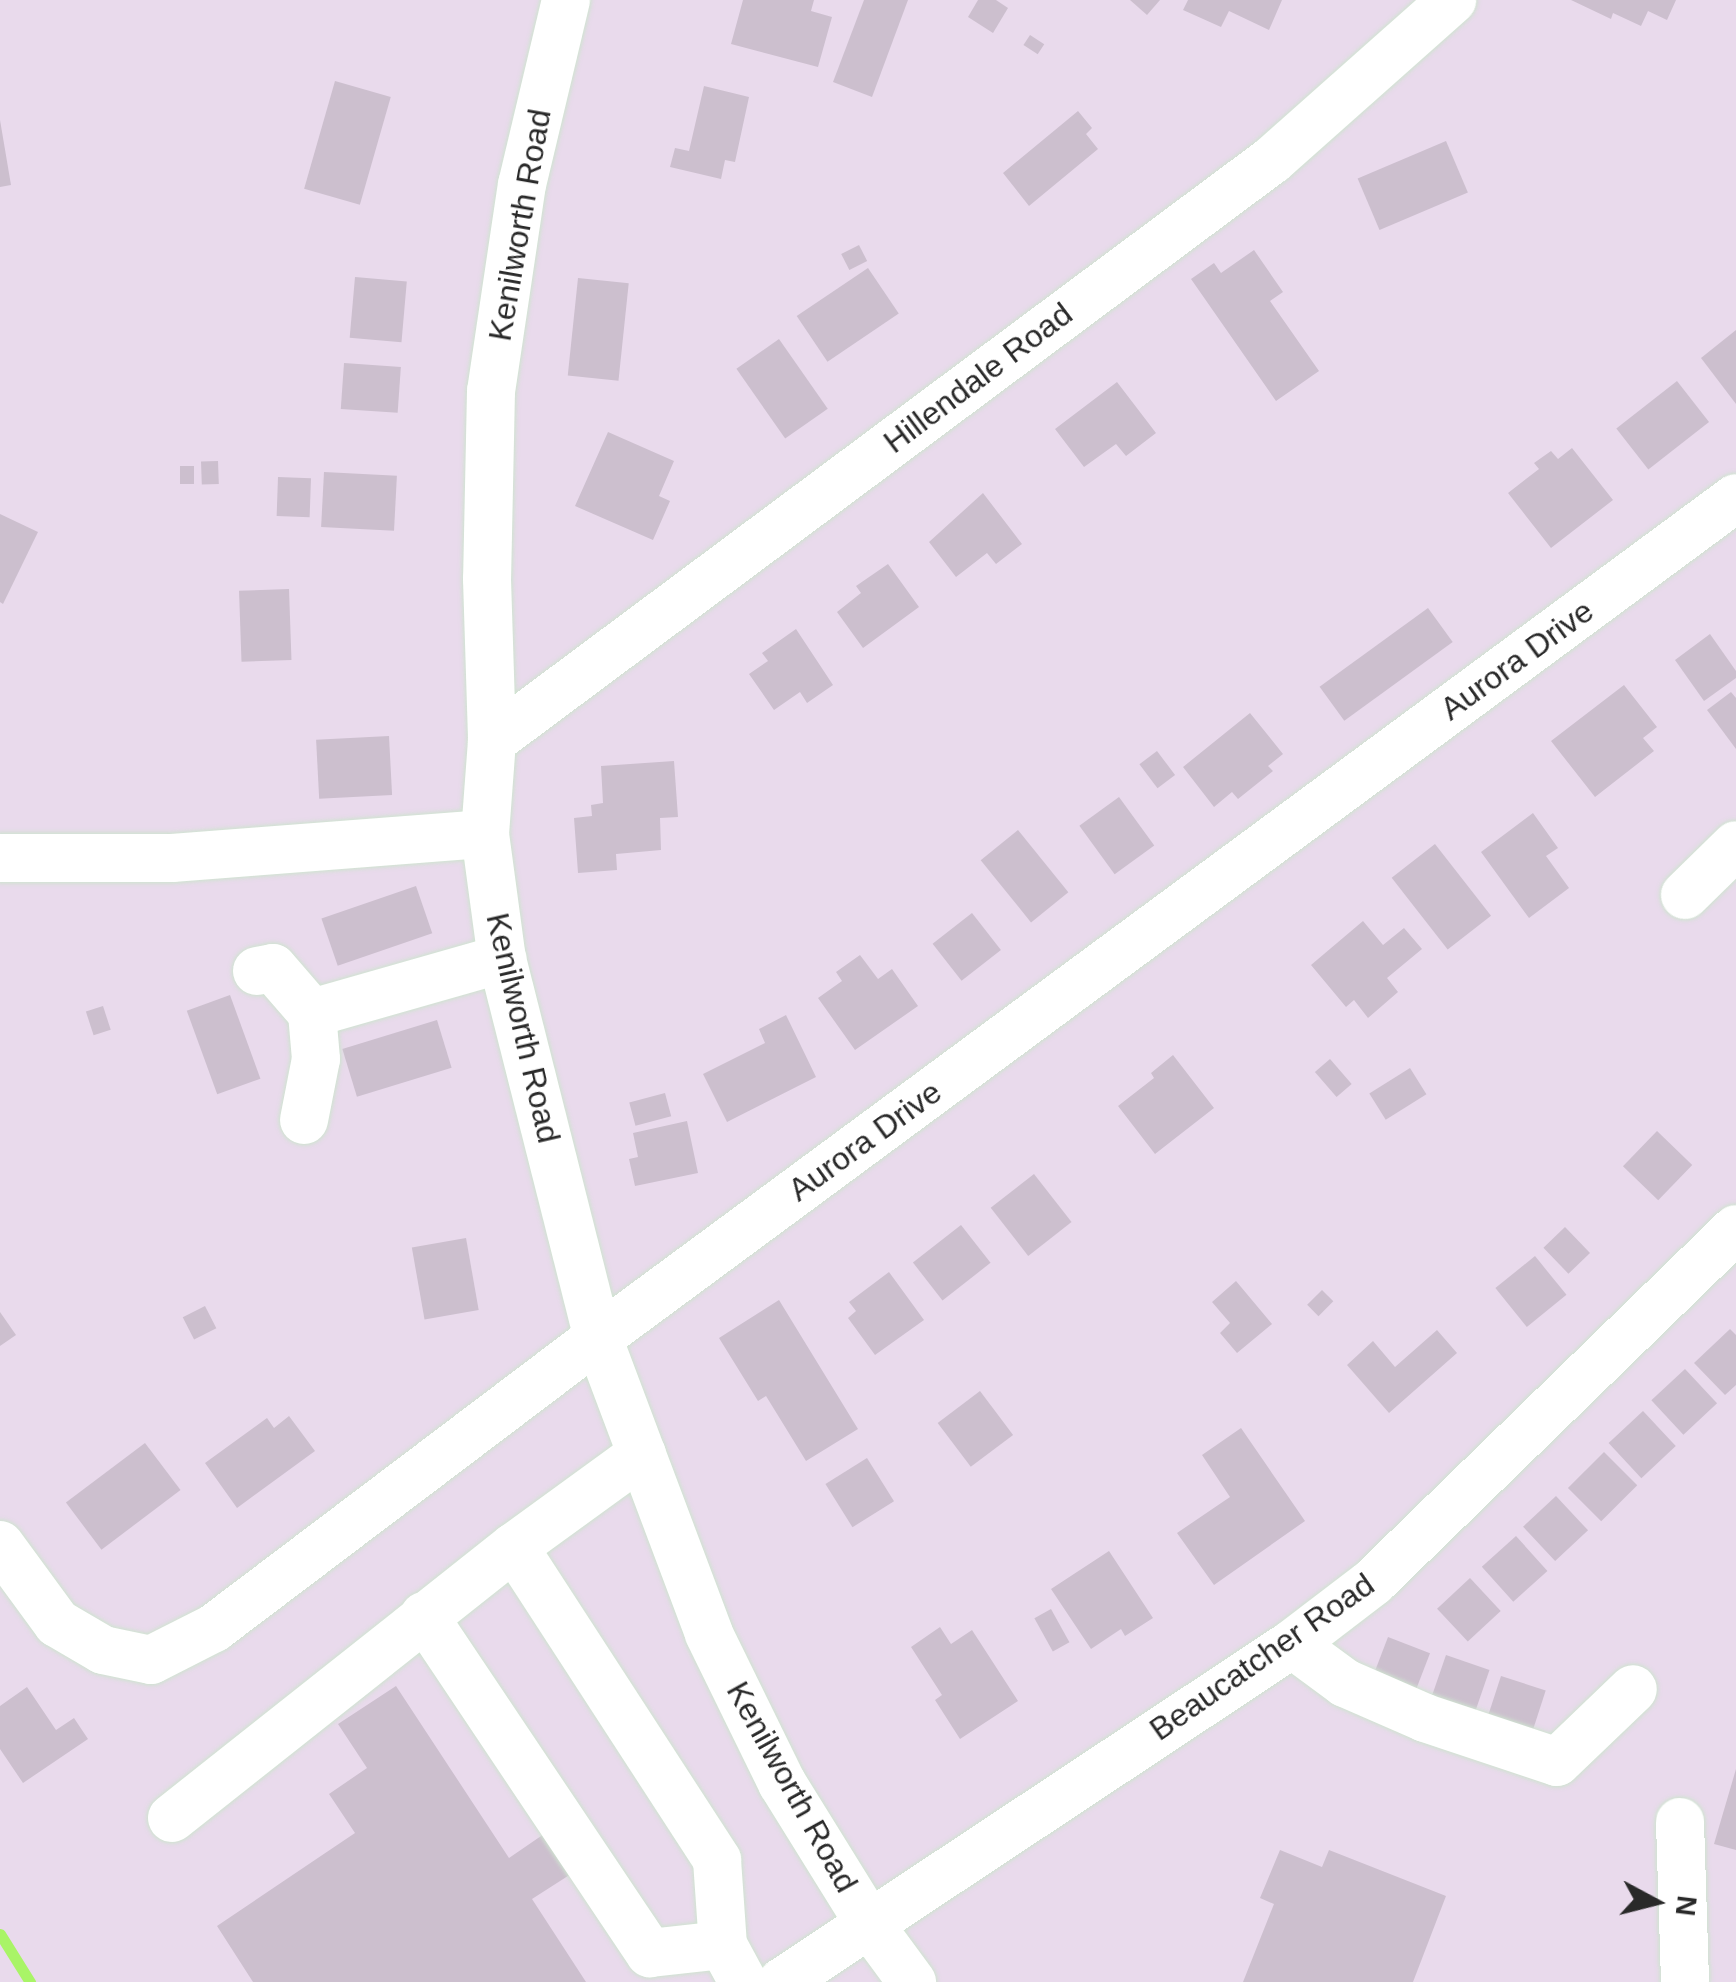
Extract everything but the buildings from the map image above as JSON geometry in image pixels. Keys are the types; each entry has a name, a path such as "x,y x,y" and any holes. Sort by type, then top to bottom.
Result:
{"street":[{"name":"Kenilworth Road","path":"566,0 522,184 491,391 488,579 492,741 485,834 502,959 598,1338 717,1651 782,1783 870,1925 912,1982"},
{"name":"Hillendale Road","path":"492,741 1272,160 1452,0"},
{"name":"Aurora Drive","path":"0,1546 57,1623 104,1650 152,1660 214,1628 598,1338 1736,498"},
{"path":"0,858 172,858 485,834"},
{"path":"1684,896 1736,846"},
{"path":"312,1013 502,959"},
{"path":"256,972 273,968 312,1013 316,1059 304,1120"},
{"name":"Beaucatcher Road","path":"782,1982 1292,1644 1373,1582 1736,1229"},
{"path":"172,1818 424,1616 642,1454"},
{"path":"424,1616 640,1968 733,1963 718,1860 514,1547"},
{"path":"1292,1644 1345,1684 1426,1718 1557,1762 1633,1689"},
{"path":"1680,1822 1685,1982"}],"waterway":[{"path":"0,1934 30,1982"}]}
